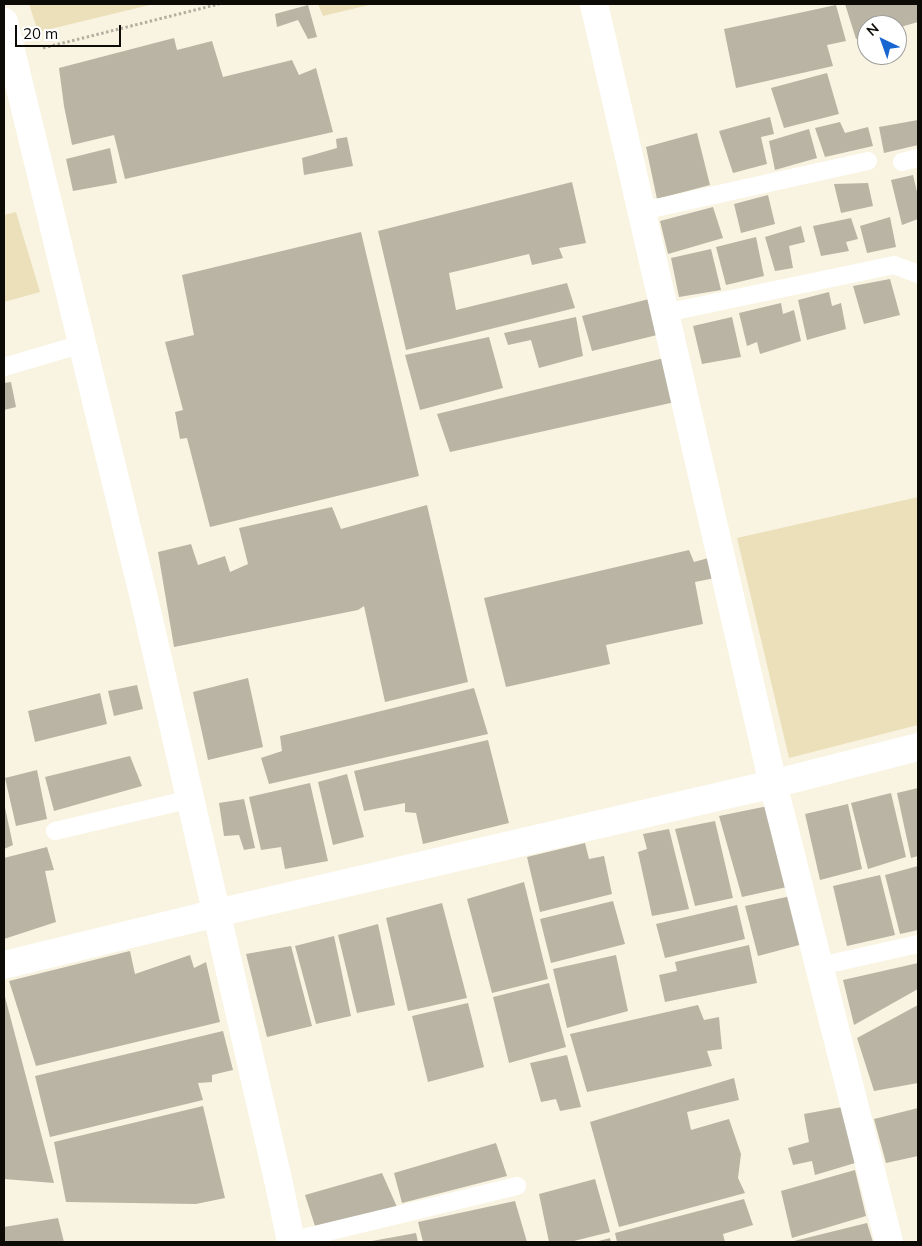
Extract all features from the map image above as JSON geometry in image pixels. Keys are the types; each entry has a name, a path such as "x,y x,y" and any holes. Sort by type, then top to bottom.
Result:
{"street":[{"path":"594,4 773,784 889,1242"},
{"path":"4,22 143,594 280,1184 291,1241"},
{"path":"4,965 217,913 773,784 918,748"}],"lane":[{"path":"642,211 868,161"},
{"path":"665,313 894,265 918,274"},
{"path":"4,367 82,344"},
{"path":"55,831 191,799"},
{"path":"820,966 918,944"},
{"path":"291,1241 517,1186"}],"path":[{"path":"12,57 80,38 220,4"}],"shaded area":[{"path":"29,4 154,4 38,32"},
{"path":"318,4 373,4 323,16"},
{"path":"16,212 40,292 4,302 4,215"},
{"path":"918,497 918,725 789,758 737,538"}],"building":[{"path":"845,4 918,4 918,22 907,25 907,15 857,15 856,39"},
{"path":"308,5 317,37 308,39 298,20 277,27 275,14"},
{"path":"836,5 846,41 827,45 833,66 736,88 724,29"},
{"path":"174,38 177,50 212,41 223,77 292,60 299,75 316,68 333,132 125,179 114,135 72,145 59,68"},
{"path":"827,73 839,114 784,128 771,88"},
{"path":"770,117 774,134 761,137 767,164 733,173 719,131"},
{"path":"918,120 918,145 884,153 879,127"},
{"path":"840,122 845,133 868,127 873,146 825,157 815,128"},
{"path":"809,129 817,158 775,170 769,141"},
{"path":"697,133 710,185 657,199 646,147"},
{"path":"347,137 353,166 304,175 302,158 337,148 336,139"},
{"path":"110,148 117,183 73,191 66,159"},
{"path":"913,175 918,196 918,219 902,225 891,180"},
{"path":"572,182 586,243 559,248 563,258 532,265 529,254 449,273 456,310 567,283 575,308 406,350 378,231"},
{"path":"868,183 873,206 841,213 834,184"},
{"path":"768,195 775,224 741,233 734,204"},
{"path":"713,207 723,238 668,254 660,221"},
{"path":"890,217 896,247 867,253 860,226"},
{"path":"851,218 858,239 846,242 849,251 821,256 813,226"},
{"path":"801,226 805,242 789,246 793,268 775,271 765,237"},
{"path":"361,232 419,476 210,527 187,438 180,439 175,412 183,410 165,342 194,335 182,275"},
{"path":"756,237 764,276 726,285 716,247"},
{"path":"711,249 721,290 679,297 671,258"},
{"path":"890,279 900,315 864,324 853,286"},
{"path":"829,292 832,306 841,303 846,329 807,340 798,300"},
{"path":"649,299 657,335 592,351 582,316"},
{"path":"781,303 783,314 794,310 801,341 760,354 757,342 747,346 739,313"},
{"path":"576,317 583,356 539,368 531,340 508,345 504,333"},
{"path":"732,317 741,357 702,364 693,326"},
{"path":"489,337 503,388 420,410 405,355"},
{"path":"664,358 675,402 450,452 437,414"},
{"path":"11,382 16,407 4,410 4,383"},
{"path":"427,505 468,682 385,702 364,606 358,610 174,647 158,552 191,544 198,565 225,556 230,572 248,564 239,528 332,507 341,529"},
{"path":"689,550 694,562 712,557 715,578 695,582 703,624 606,645 610,664 506,687 484,598"},
{"path":"248,678 263,747 208,760 193,692"},
{"path":"137,685 143,709 114,716 108,691"},
{"path":"474,688 488,734 269,784 261,758 282,751 280,736"},
{"path":"100,693 107,724 35,742 28,711"},
{"path":"488,740 509,823 423,844 416,813 405,812 405,803 364,811 354,771"},
{"path":"130,756 142,786 54,811 45,777"},
{"path":"37,770 47,819 16,826 5,778"},
{"path":"347,774 364,837 333,845 318,782"},
{"path":"310,783 328,861 285,869 281,847 261,850 249,797"},
{"path":"918,788 918,856 911,858 897,793"},
{"path":"891,793 906,857 868,869 851,803"},
{"path":"244,799 255,848 244,850 239,835 224,836 219,803"},
{"path":"4,803 13,845 4,849"},
{"path":"848,804 862,869 820,880 805,814"},
{"path":"768,806 787,887 742,897 719,816"},
{"path":"715,821 733,898 695,906 675,829"},
{"path":"669,829 689,909 652,916 638,852 647,849 643,834"},
{"path":"585,843 589,859 604,856 612,894 540,912 527,857"},
{"path":"47,847 54,870 45,871 56,922 4,939 4,858"},
{"path":"918,866 918,930 900,934 885,875"},
{"path":"880,875 895,935 847,946 833,886"},
{"path":"524,882 548,979 492,993 467,899"},
{"path":"791,896 803,944 758,956 745,906"},
{"path":"613,901 625,944 551,963 540,919"},
{"path":"442,903 467,998 408,1011 386,918"},
{"path":"737,905 745,939 665,958 656,924"},
{"path":"378,924 395,1005 357,1013 338,935"},
{"path":"334,936 351,1016 316,1024 295,946"},
{"path":"749,945 757,983 665,1002 659,975 677,971 675,962"},
{"path":"291,946 312,1026 267,1037 246,954"},
{"path":"130,951 135,974 190,955 194,968 206,962 220,1022 36,1066 9,981"},
{"path":"616,955 628,1011 567,1028 553,969"},
{"path":"918,963 918,989 854,1025 843,980"},
{"path":"549,983 566,1047 509,1063 493,997"},
{"path":"4,993 54,1183 4,1179"},
{"path":"468,1003 484,1067 428,1082 412,1016"},
{"path":"698,1005 704,1020 719,1017 722,1049 707,1051 712,1066 587,1092 570,1034"},
{"path":"918,1005 918,1083 874,1091 857,1038"},
{"path":"223,1031 233,1070 212,1075 212,1082 198,1083 203,1100 50,1137 35,1076"},
{"path":"567,1055 581,1107 560,1111 556,1099 541,1102 530,1063"},
{"path":"734,1078 739,1100 687,1112 691,1130 729,1119 741,1154 738,1178 745,1193 619,1227 590,1122"},
{"path":"203,1106 225,1198 196,1204 66,1202 54,1142"},
{"path":"842,1107 855,1163 815,1175 812,1161 793,1165 788,1148 809,1142 804,1114"},
{"path":"918,1108 918,1156 886,1163 874,1119"},
{"path":"496,1143 507,1176 402,1203 394,1173"},
{"path":"855,1170 866,1216 792,1238 781,1191"},
{"path":"382,1173 397,1207 315,1226 305,1195"},
{"path":"595,1179 610,1232 570,1242 549,1242 539,1194"},
{"path":"744,1199 753,1225 723,1234 725,1242 617,1242 615,1233"},
{"path":"515,1201 527,1242 423,1242 418,1222"},
{"path":"58,1218 64,1242 4,1242 4,1227"},
{"path":"867,1223 873,1242 790,1242"},
{"path":"416,1233 418,1242 372,1242 372,1241"},
{"path":"610,1238 611,1242 595,1242"}]}
